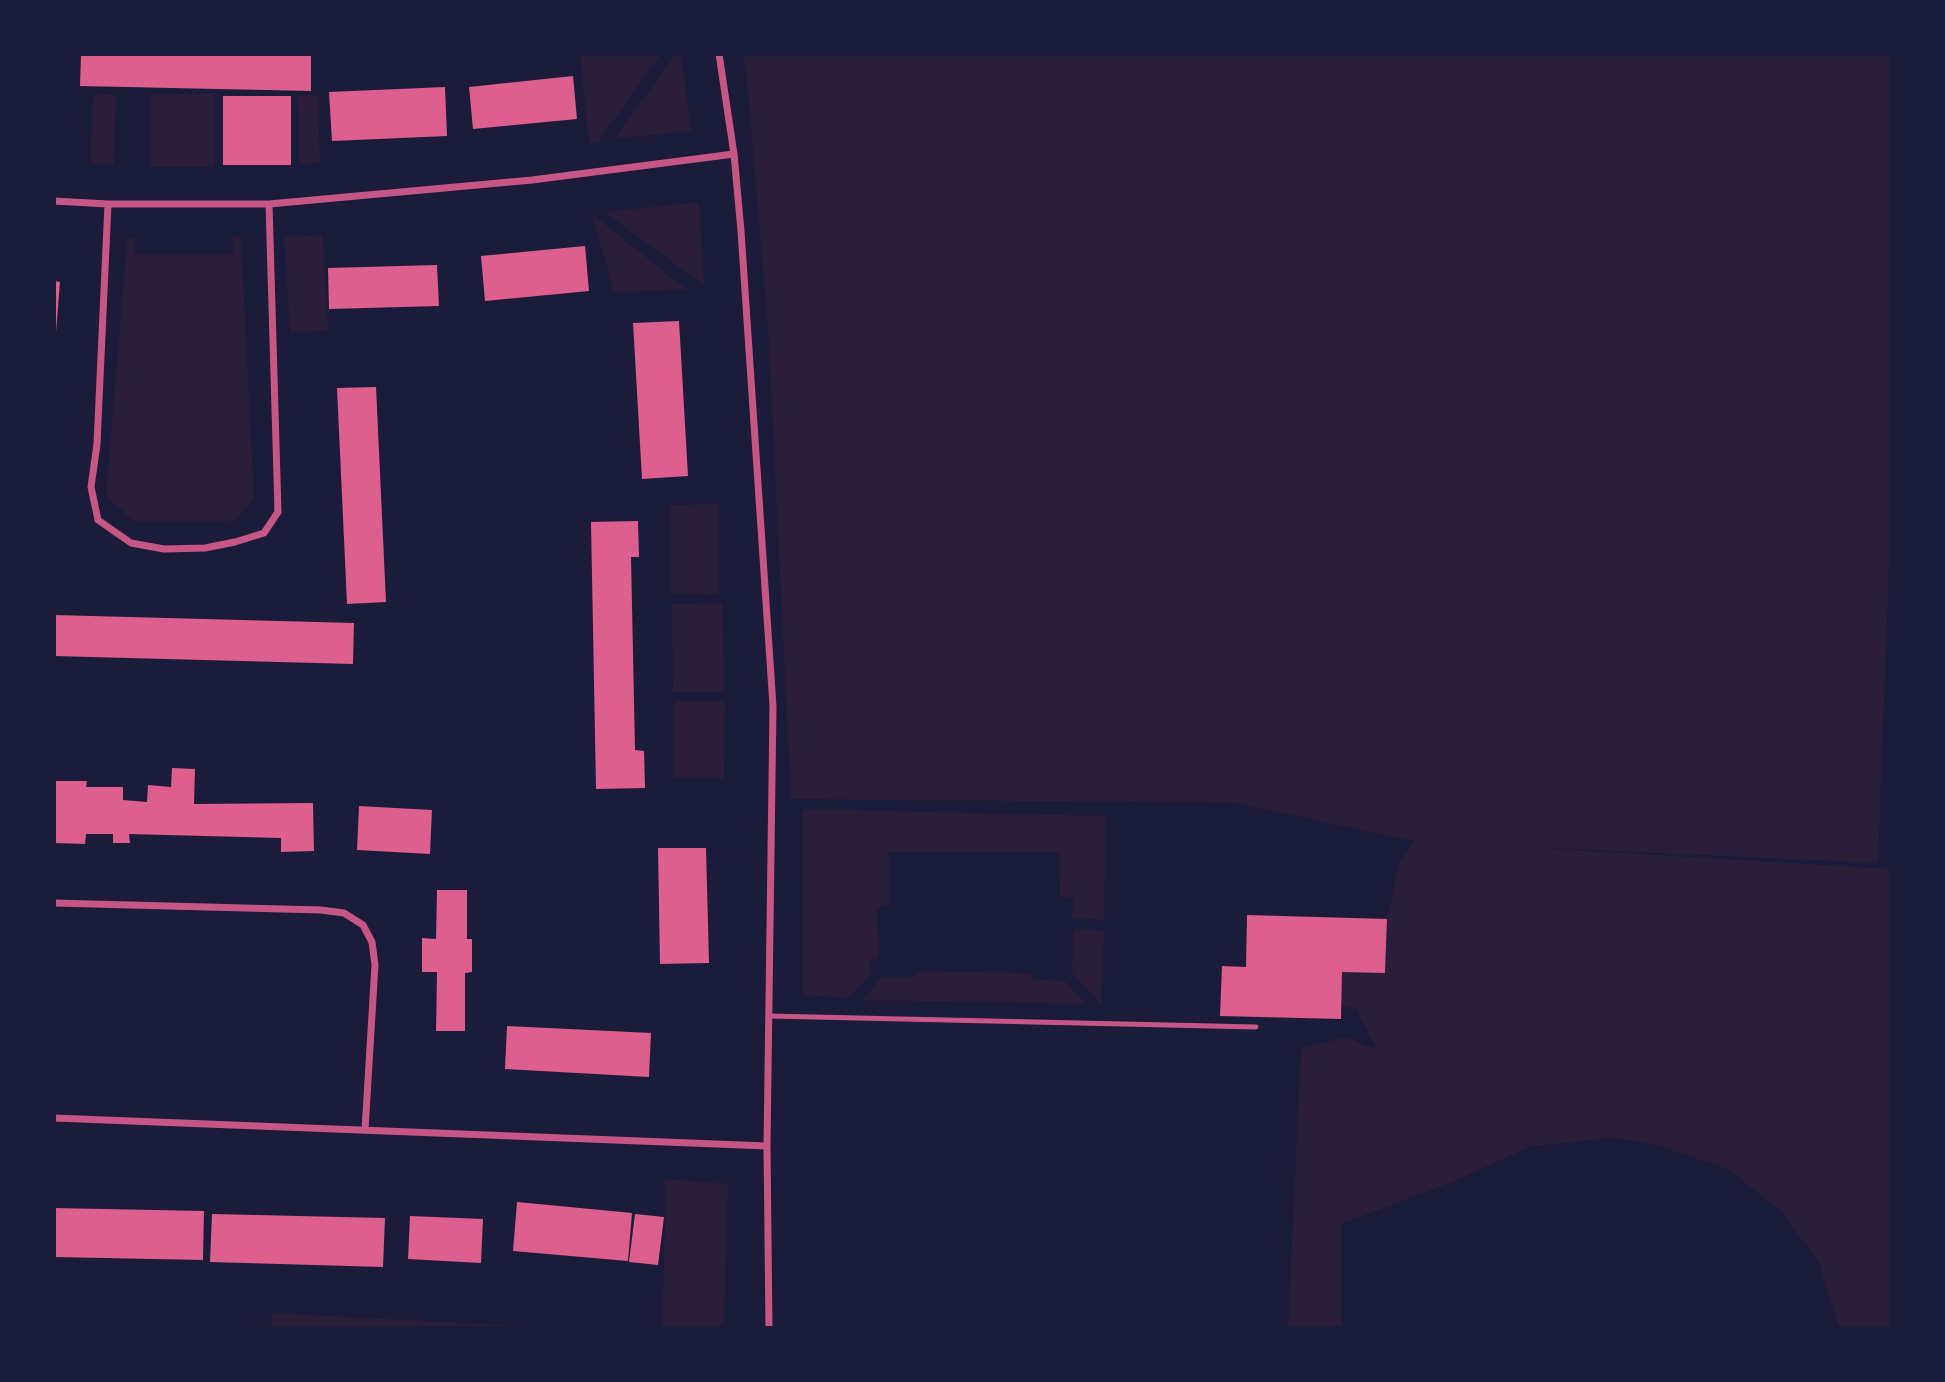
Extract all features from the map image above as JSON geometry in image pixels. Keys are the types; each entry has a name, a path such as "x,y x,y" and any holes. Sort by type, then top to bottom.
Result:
{"street":[{"path":"719,54 734,154 773,706 767,1146 769,1328"},
{"path":"54,201 108,204 269,204 532,180 734,154"},
{"path":"108,204 96,444 91,487 98,520 131,543 164,549 205,548 264,533 278,512 269,204"},
{"path":"54,903 321,910 344,913 363,925 372,942 375,964 365,1130"},
{"path":"54,1118 767,1146"}],"lane":[{"path":"769,1016 1256,1027"}],"shaded area":[{"path":"580,54 661,54 598,142 589,143"},
{"path":"676,54 681,54 691,131 614,139"},
{"path":"743,54 1891,54 1891,512 1878,863 1506,846 1891,869 1891,1328 1839,1328 1819,1263 1782,1212 1728,1169 1650,1143 1611,1138 1532,1146 1450,1183 1341,1224 1341,1328 1288,1328 1301,1048 1347,1037 1366,1046 1376,1047 1355,1008 1342,1005 1342,972 1385,973 1387,919 1399,864 1414,841 1235,803 791,799 768,328"},
{"path":"93,94 116,95 114,164 90,163"},
{"path":"151,94 214,94 214,167 151,167"},
{"path":"318,95 320,163 299,164 298,96"},
{"path":"699,202 704,285 604,212"},
{"path":"592,214 687,290 614,292"},
{"path":"323,235 328,331 290,332 284,237"},
{"path":"233,236 241,237 254,498 236,520 135,522 106,496 127,238 134,238 135,254 233,254"},
{"path":"719,504 719,595 671,594 670,505"},
{"path":"723,603 724,692 673,692 672,604"},
{"path":"674,701 725,701 724,778 674,778"},
{"path":"803,809 1106,816 1104,920 1072,918 1074,899 1060,896 1059,852 889,852 889,905 877,908 879,957 869,962 871,973 849,998 803,995"},
{"path":"1074,929 1104,931 1101,1005 1072,973"},
{"path":"916,971 1030,973 1032,979 1065,981 1085,1004 863,1000 880,978 916,977"},
{"path":"664,1179 728,1184 724,1328 662,1328 666,1191"},
{"path":"272,1313 561,1328 271,1328"}],"building":[{"path":"81,54 311,54 311,91 80,86"},
{"path":"573,76 577,119 473,129 469,87"},
{"path":"445,87 447,136 332,141 329,92"},
{"path":"223,96 291,96 291,165 223,165"},
{"path":"585,246 589,291 485,301 481,256"},
{"path":"437,265 439,306 329,309 328,268"},
{"path":"54,281 60,282 56,332 54,332"},
{"path":"679,321 688,476 642,479 633,323"},
{"path":"376,387 386,602 347,604 337,388"},
{"path":"638,521 639,557 631,557 635,750 644,751 645,788 596,789 591,522"},
{"path":"54,615 354,623 353,664 54,656"},
{"path":"172,768 195,769 194,804 313,803 314,851 281,852 281,838 129,834 130,843 113,843 113,834 86,834 85,844 54,843 54,781 87,781 86,787 123,787 123,800 147,802 148,785 171,787"},
{"path":"359,806 432,810 430,854 357,850"},
{"path":"658,848 706,848 709,963 660,964"},
{"path":"437,890 467,890 467,939 472,939 472,972 465,973 465,1031 436,1031 437,972 422,972 422,938 436,939"},
{"path":"1247,915 1387,919 1385,973 1342,972 1341,1019 1220,1016 1222,966 1246,967"},
{"path":"507,1026 651,1033 649,1077 505,1069"},
{"path":"517,1202 632,1213 628,1261 513,1251"},
{"path":"54,1208 204,1211 203,1260 54,1257"},
{"path":"212,1214 385,1218 383,1267 210,1262"},
{"path":"635,1214 664,1217 658,1265 629,1262"},
{"path":"410,1216 483,1219 481,1263 408,1259"}]}
